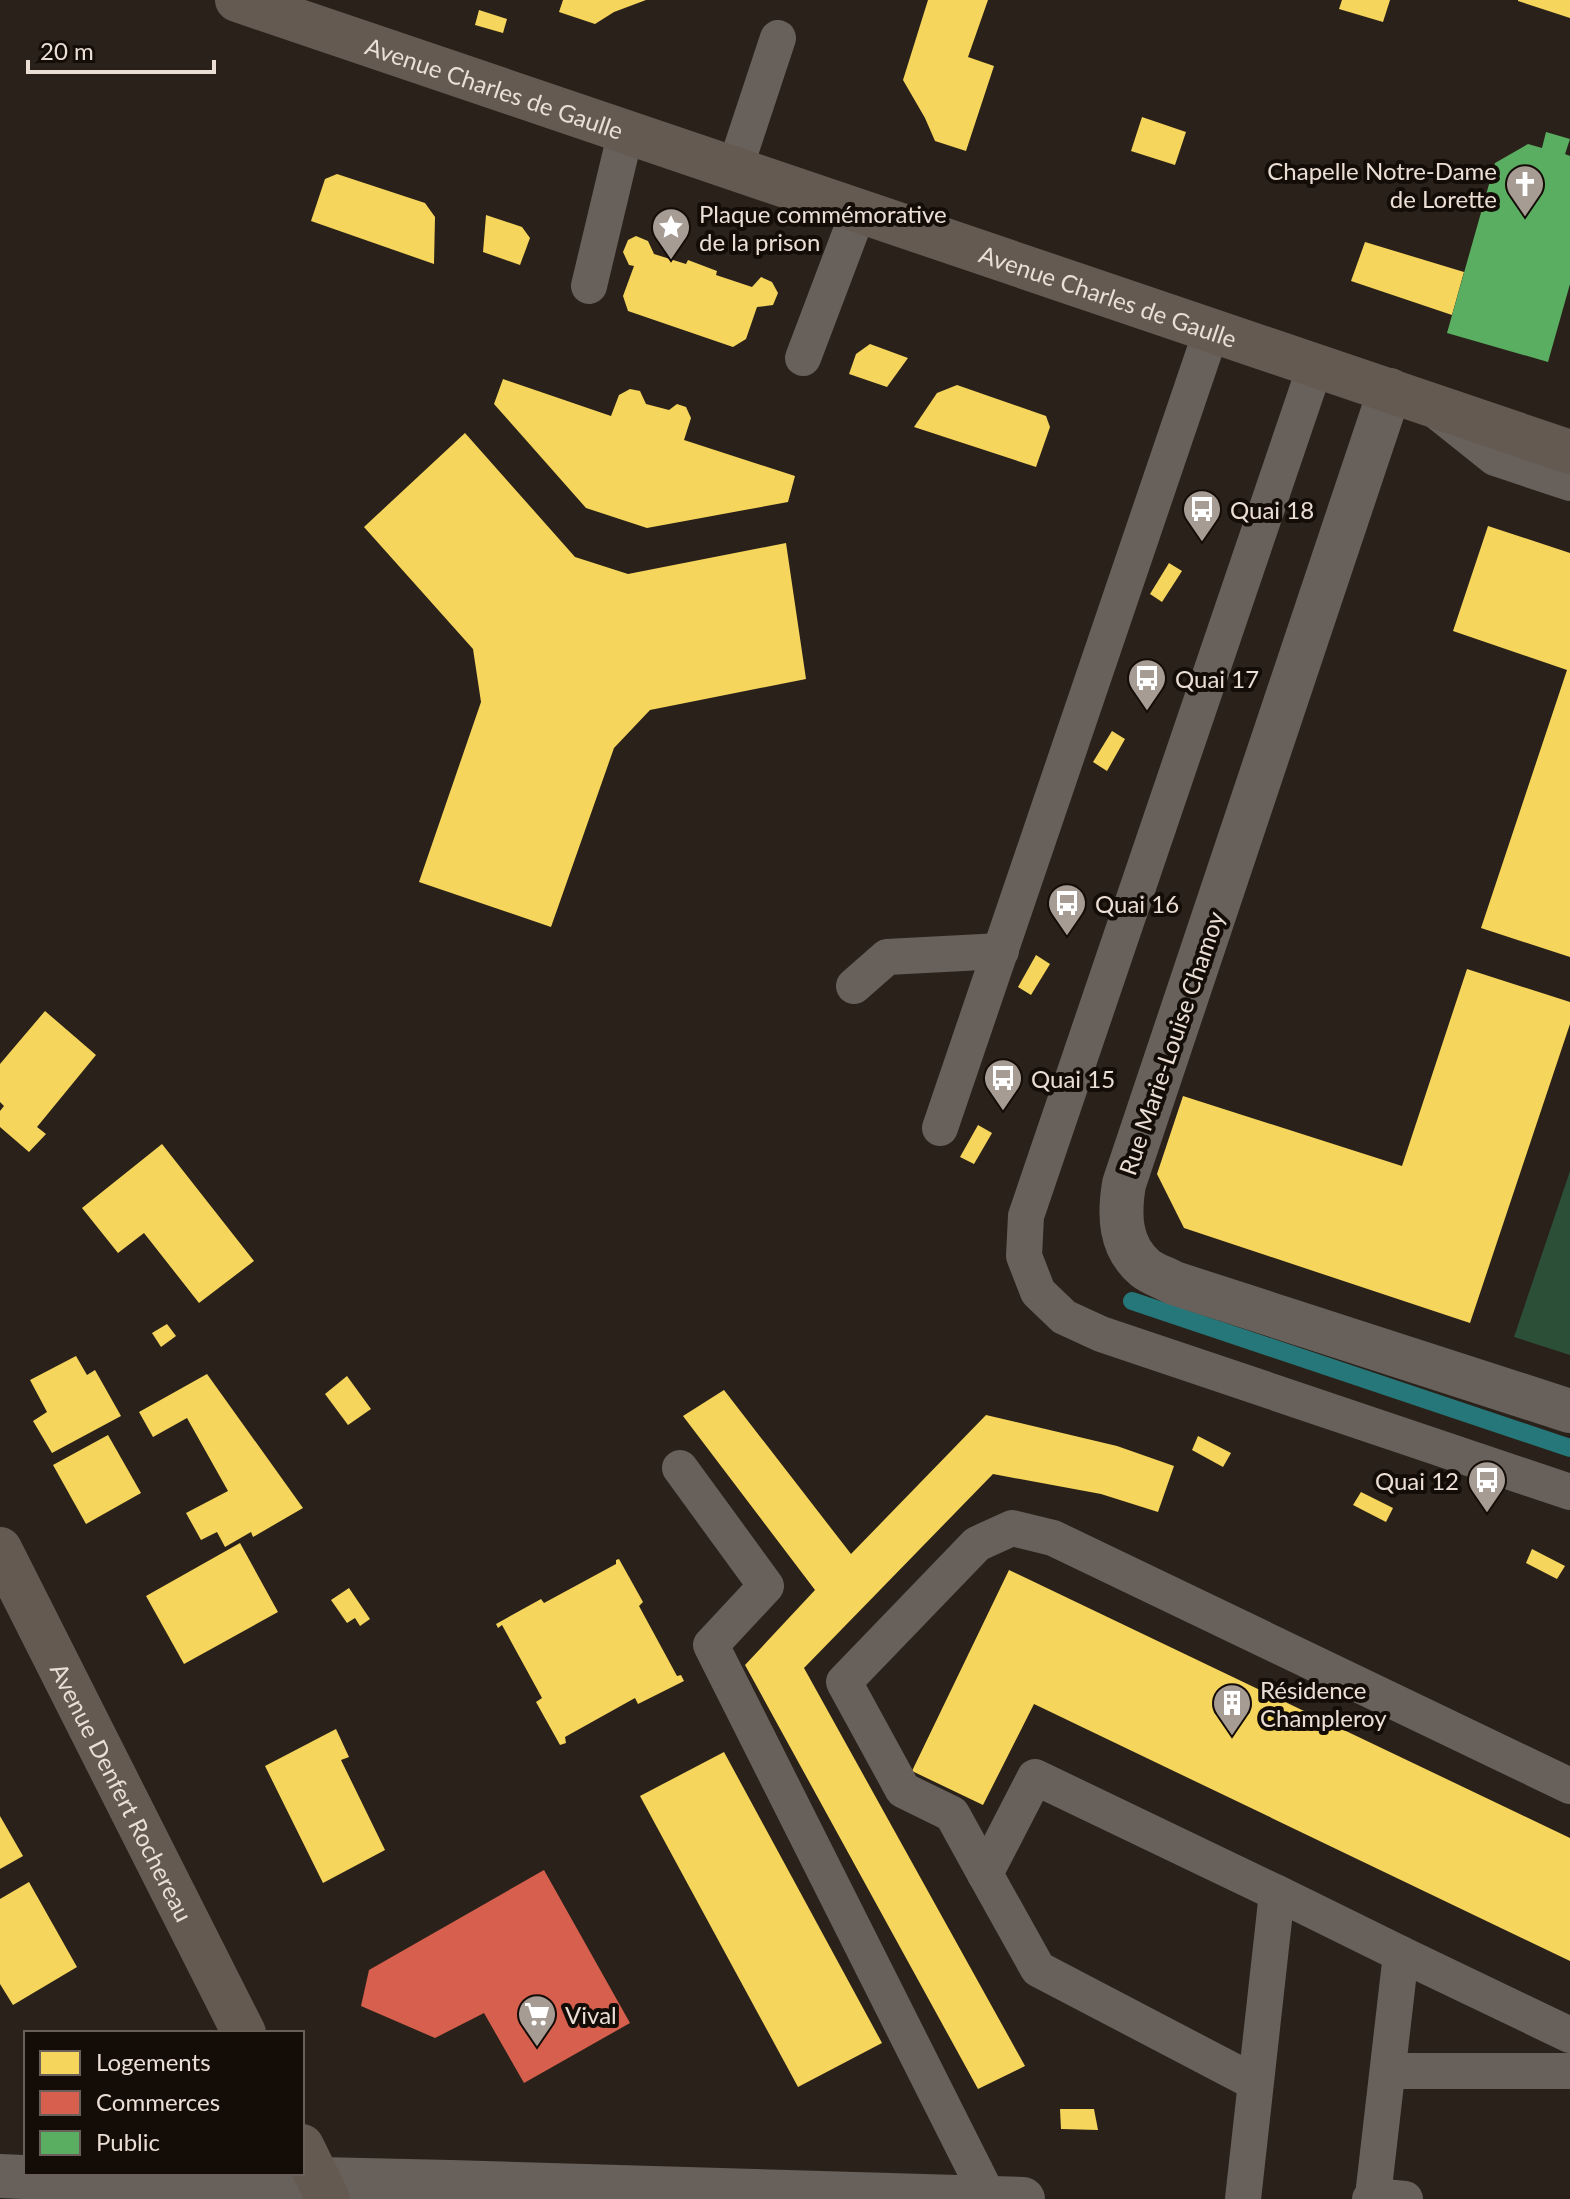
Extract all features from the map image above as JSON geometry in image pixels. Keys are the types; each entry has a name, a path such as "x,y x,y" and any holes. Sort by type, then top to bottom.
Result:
{"main road":[{"name":"Avenue Charles de Gaulle","path":"237,0 1570,452"},
{"name":"Avenue Denfert Rochereau","path":"0,1549 243,2031"}],"street":[{"name":"Rue Marie-Louise Chamoy","path":"1408,396 1124,1184 1119,1212 1126,1245 1145,1268 1174,1283 1570,1411"},
{"path":"0,2176 157,2183 316,2175 1006,2198"}],"lane":[{"path":"735,168 778,38"},
{"path":"589,286 626,131"},
{"path":"803,358 859,210"},
{"path":"940,1128 1212,329"},
{"path":"1316,364 1026,1216 1024,1256 1038,1292 1064,1317 1101,1334 1570,1492"},
{"path":"1408,396 1495,458 1570,483"},
{"path":"854,986 887,957 1001,951"},
{"path":"680,1468 766,1586 711,1645 1006,2198"},
{"path":"1254,2082 1038,1969 952,1814 903,1790 844,1682 977,1544 1012,1528 1053,1538 1570,1786"},
{"path":"985,1874 1035,1777 1570,2035"},
{"path":"1243,2199 1277,1893"},
{"path":"1383,2198 1388,2071 1401,1954"},
{"path":"1388,2071 1570,2071"}],"green space":[{"path":"1570,1171 1570,1355 1514,1337"}],"building: Logements":[{"path":"563,0 646,0 614,12 595,24 559,12"},
{"path":"928,0 988,0 968,57 994,66 966,151 935,141 903,80"},
{"path":"1342,0 1390,0 1383,22 1339,9"},
{"path":"1570,0 1570,18 1518,1"},
{"path":"479,10 507,19 503,33 475,25"},
{"path":"1142,117 1186,132 1175,165 1131,151"},
{"path":"337,174 425,203 435,217 434,264 311,221 325,179"},
{"path":"486,215 522,227 530,238 520,265 483,252"},
{"path":"636,236 648,241 654,254 686,264 688,260 717,271 716,275 752,287 761,277 772,282 778,293 773,305 757,307 746,339 733,347 628,311 623,296 634,266 629,265 623,252 628,240"},
{"path":"1365,242 1464,272 1452,315 1351,281"},
{"path":"870,344 908,358 887,387 849,374 856,354"},
{"path":"503,379 611,416 619,395 630,389 640,391 646,404 669,410 677,404 686,407 691,418 684,440 795,476 788,502 647,528 586,508 494,404"},
{"path":"957,385 1046,416 1050,427 1036,467 914,427 937,393"},
{"path":"465,433 575,557 628,574 786,543 806,679 650,710 614,748 551,927 419,882 481,702 473,649 364,527"},
{"path":"1488,526 1570,553 1570,957 1481,928 1567,670 1453,631"},
{"path":"1169,563 1182,571 1162,602 1150,594"},
{"path":"1112,731 1125,739 1107,771 1093,762"},
{"path":"1036,955 1050,964 1031,995 1018,987"},
{"path":"1467,969 1570,1002 1570,1024 1470,1323 1184,1228 1157,1174 1183,1096 1402,1166"},
{"path":"45,1011 96,1055 37,1127 46,1134 29,1152 0,1127 0,1111 4,1106 0,1102 0,1064"},
{"path":"978,1125 992,1133 974,1164 960,1157"},
{"path":"162,1144 254,1261 199,1303 144,1233 118,1253 82,1208"},
{"path":"167,1324 176,1336 161,1347 152,1333"},
{"path":"76,1356 87,1375 95,1370 121,1416 52,1453 33,1421 47,1412 30,1380"},
{"path":"207,1374 303,1508 253,1537 251,1532 225,1547 217,1532 201,1540 186,1513 228,1491 187,1418 153,1437 139,1412"},
{"path":"347,1376 371,1409 348,1425 325,1394"},
{"path":"724,1390 851,1554 986,1415 1117,1446 1174,1466 1158,1512 1101,1494 993,1474 804,1668 1025,2066 978,2089 745,1665 815,1590 683,1416"},
{"path":"108,1435 141,1493 86,1524 53,1465"},
{"path":"1198,1436 1231,1453 1223,1467 1192,1450"},
{"path":"1361,1492 1393,1508 1386,1522 1353,1505"},
{"path":"240,1543 278,1612 184,1664 146,1596"},
{"path":"1532,1549 1565,1566 1557,1579 1526,1563"},
{"path":"619,1559 643,1602 639,1606 677,1676 681,1675 684,1681 638,1704 635,1698 565,1737 566,1743 560,1745 536,1702 542,1698 502,1625 498,1628 496,1624 541,1599 544,1603 616,1564"},
{"name":"Résidence Champleroy","path":"1009,1570 1570,1838 1570,1961 1034,1704 983,1805 912,1771"},
{"path":"349,1588 370,1619 360,1626 355,1618 347,1623 331,1600"},
{"path":"336,1729 349,1757 341,1760 385,1850 323,1883 265,1766"},
{"path":"724,1752 882,2043 798,2087 640,1796"},
{"path":"0,1816 23,1856 0,1869"},
{"path":"29,1882 77,1967 13,2005 0,1984 0,1899"},
{"path":"1060,2109 1094,2109 1098,2130 1061,2129"}],"building: Commerces":[{"path":"544,1870 630,2023 524,2083 484,2013 435,2038 361,2006 369,1970"}],"building: Public":[{"name":"Chapelle Notre-Dame de Lorette","path":"1546,132 1570,139 1565,154 1570,156 1570,284 1548,362 1447,333 1495,163 1528,144 1542,148"}],"waterway":[{"path":"1132,1301 1570,1448"}],"place":[{"name":"Chapelle Notre-Dame de Lorette","path":"1525,218"},
{"name":"Plaque commémorative de la prison","path":"671,261"},
{"name":"Quai 18","path":"1202,543"},
{"name":"Quai 17","path":"1147,712"},
{"name":"Quai 16","path":"1067,937"},
{"name":"Quai 15","path":"1003,1112"},
{"name":"Quai 12","path":"1487,1514"},
{"name":"Résidence Champleroy","path":"1232,1737"},
{"name":"Vival","path":"537,2048"}]}
